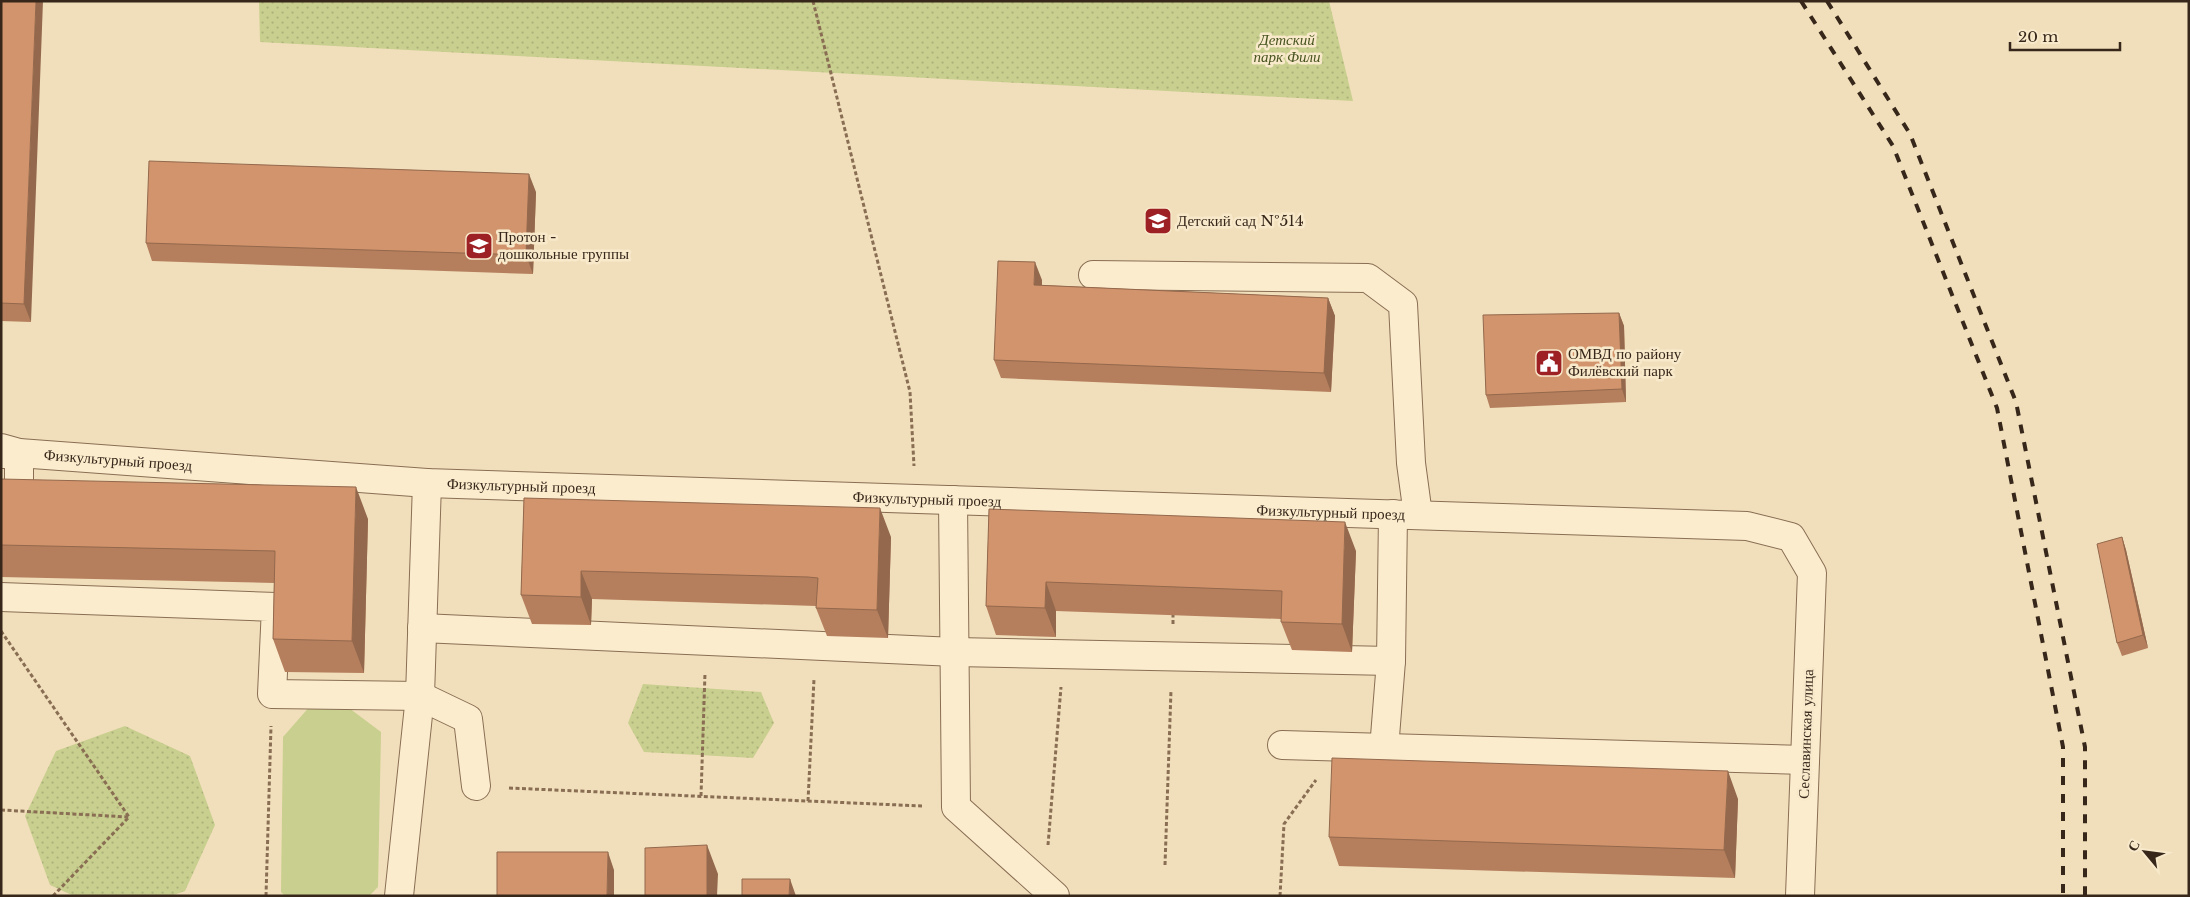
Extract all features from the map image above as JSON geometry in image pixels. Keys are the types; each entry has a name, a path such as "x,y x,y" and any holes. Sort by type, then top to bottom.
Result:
{"street":[{"path":"1093,275 1368,278 1403,304 1411,463 1384,749"},
{"name":"Физкультурный проезд","path":"7,452 427,483 1746,526 1791,537 1812,573"},
{"path":"7,452 19,511"},
{"path":"399,896 420,696 427,483"},
{"path":"953,500 956,807 1050,892"},
{"name":"Сеславинская улица","path":"1800,896 1812,573"},
{"path":"13,591 276,607 272,694 420,696 468,720 476,786"},
{"path":"422,628 955,652 1391,661"},
{"path":"1282,745 1805,760"}],"path":[{"path":"813,1 910,392 916,499"},
{"path":"1165,865 1173,615"},
{"path":"1,631 129,816"},
{"path":"701,796 706,641"},
{"path":"808,801 816,646"},
{"path":"1050,892 1063,655"},
{"path":"266,896 272,694"},
{"path":"1280,896 1284,824 1339,748"},
{"path":"476,786 956,807"},
{"path":"1,810 129,816"},
{"path":"53,896 129,816"}],"green space":[{"name":"Детский парк Фили","path":"259,1 1329,1 1353,101 260,42"},
{"path":"643,684 761,692 774,723 753,758 644,752 628,723"},
{"path":"311,705 349,708 381,732 378,887 369,896 285,896 281,892 283,737"},
{"path":"125,726 190,756 215,825 185,891 171,896 74,896 50,885 25,816 56,751"}],"building":[{"path":"1,1 36,1 24,304 1,303"},
{"path":"149,161 529,174 526,255 146,243"},
{"path":"998,261 1035,262 1034,285 1328,298 1324,373 994,360"},
{"path":"1619,313 1622,389 1486,395 1483,315"},
{"path":"1,479 356,487 352,641 273,639 275,551 1,545"},
{"path":"524,498 880,508 877,610 816,608 818,578 808,577 581,571 581,597 521,595"},
{"path":"989,509 1345,522 1342,624 1281,622 1282,591 1046,582 1045,608 986,606"},
{"path":"2122,537 2143,635 2117,643 2097,544"},
{"path":"1332,758 1728,771 1724,850 1329,837"},
{"path":"707,845 707,896 645,896 645,848"},
{"path":"497,852 608,852 607,896 497,896"},
{"path":"742,879 790,879 789,896 742,896"}],"railway":[{"path":"1801,1 1893,146 1997,408 2063,747 2063,896"},
{"path":"1827,1 1910,134 2016,402 2085,747 2085,896"}],"place":[{"name":"Детский сад №514","path":"1158,221"},
{"name":"Протон - дошкольные группы","path":"479,246"},
{"name":"ОМВД по району Филёвский парк","path":"1549,363"}]}
